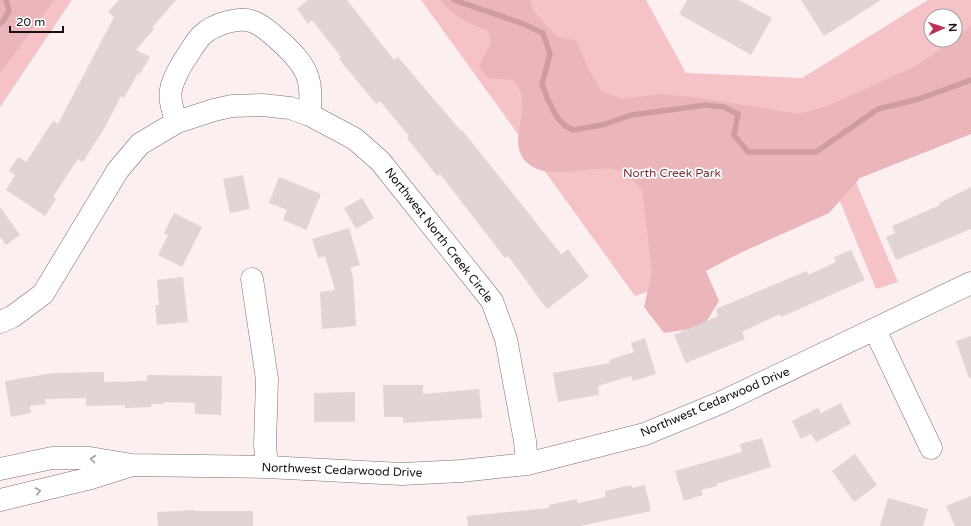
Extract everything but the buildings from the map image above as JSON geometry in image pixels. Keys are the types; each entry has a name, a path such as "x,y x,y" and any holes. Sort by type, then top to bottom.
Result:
{"street":[{"path":"177,122 170,105 170,91 185,59 202,35 212,28 236,20 254,22 269,31 290,50 308,77 311,89 310,115"},
{"name":"Northwest North Creek Circle","path":"0,322 18,313 42,294 118,170 140,144 177,122 199,114 232,106 290,108 310,115 355,138 380,161 492,301 506,339 527,464"},
{"path":"252,279 267,379 265,445 267,467"},
{"name":"Northwest Cedarwood Drive","path":"0,469 52,458 90,458 132,465 267,467 402,474 461,471 527,464 645,434 720,403 971,283"},
{"path":"874,330 930,448"},
{"name":"Northwest Cedarwood Drive","path":"0,500 91,478 132,465"}],"green space":[{"path":"0,0 72,0 0,107"},
{"path":"0,0 54,0 0,73"},
{"name":"North Creek Park","path":"421,0 646,0 686,73 802,78 928,0 971,0 971,66 835,132 898,282 876,289 839,199 689,278 635,296"},
{"path":"440,0 530,0 534,12 557,37 576,40 587,66 601,91 622,99 661,94 701,98 799,114 827,106 914,67 943,48 963,48 963,32 971,25 971,134 860,178 829,213 740,253 706,271 719,301 703,327 664,333 644,307 652,272 642,189 624,172 616,169 605,168 556,172 535,168 526,162 520,154 518,145 522,106 521,92 513,80 487,78 479,66 491,43 488,30 461,19"}],"waterway":[{"path":"0,23 9,11 6,0"},
{"path":"454,0 521,23 543,33 550,54 542,84 557,117 564,125 573,130 602,125 632,115 706,105 724,107 738,114 734,135 748,152 816,152 878,109 919,99 971,80"}]}
